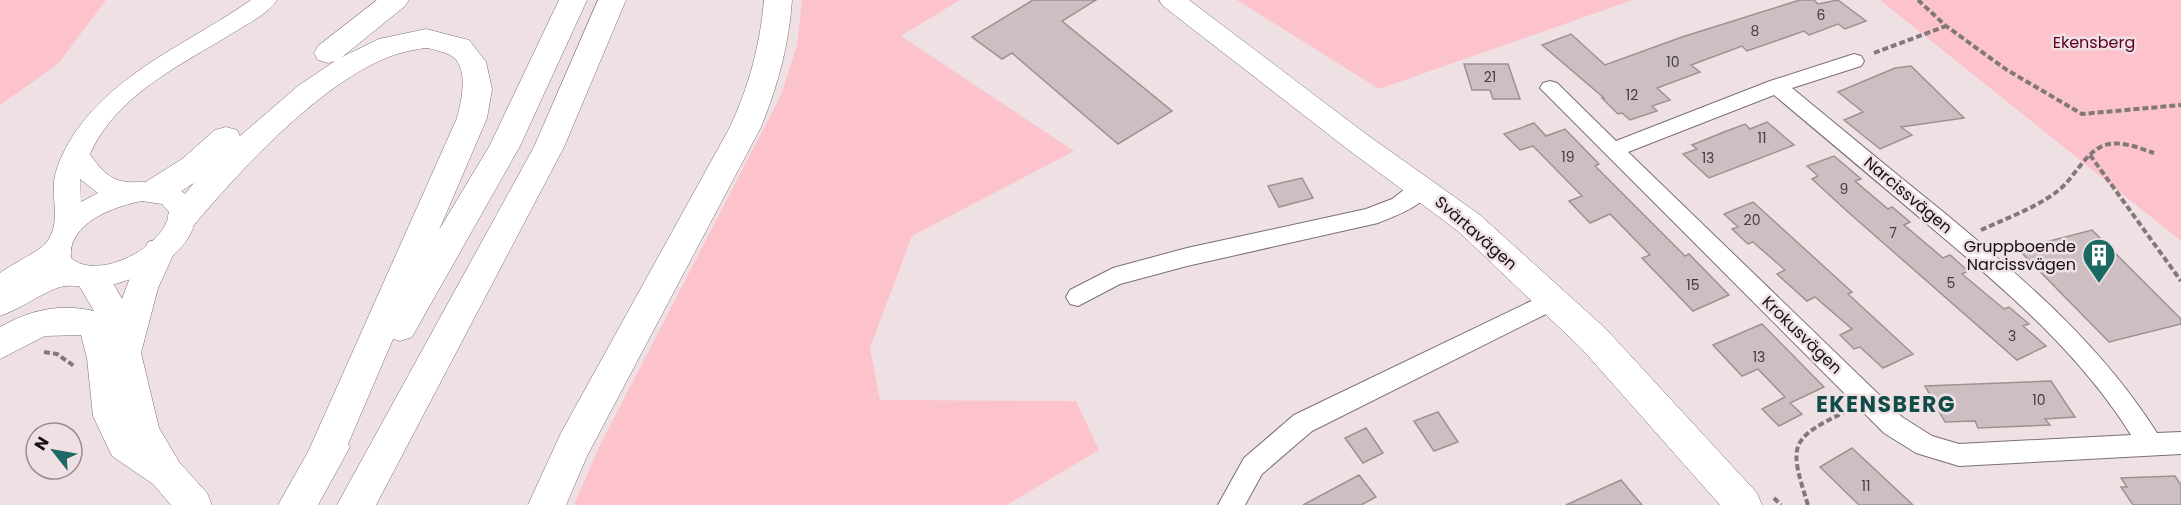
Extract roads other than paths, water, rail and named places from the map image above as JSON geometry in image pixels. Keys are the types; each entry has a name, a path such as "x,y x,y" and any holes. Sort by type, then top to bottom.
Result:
{"highway":[{"path":"141,192 174,182 196,167 283,88 394,0"},
{"path":"297,505 505,146 573,0"},
{"path":"356,505 549,147 612,0"},
{"path":"547,505 581,434 717,181 758,99 771,61 777,25 778,0"},
{"path":"183,216 222,170 284,110 323,78 363,50 399,37 433,36 456,45 472,60 478,85 472,118 320,467"}],"main road":[{"name":"Svärtavägen","path":"1172,0 1356,141 1469,223 1594,339 1744,505"},
{"path":"124,352 147,271 159,252"},
{"path":"82,275 108,303 124,352 142,432 166,473 194,505"},
{"path":"0,345 15,333 44,321 75,318 96,325 104,358 111,417 125,445 166,473"}],"street":[{"path":"69,226 68,173 102,112 122,92 266,0"},
{"path":"1613,150 1777,86 1854,61"},
{"name":"Narcissvägen","path":"1777,86 2003,274 2077,348 2133,414 2151,445"},
{"name":"Krokusvägen","path":"1550,88 1893,425 1925,445 1959,455 2181,443"},
{"path":"0,305 54,278 125,270 159,252 179,228 183,216 182,207 176,199 167,193 108,189 95,180 77,154"},
{"path":"1078,297 1113,277 1187,257 1370,217 1400,206 1422,188"},
{"path":"82,275 64,269 58,261 57,250 69,226 95,206 141,192"},
{"path":"0,288 22,271 57,250"},
{"path":"1231,505 1253,466 1303,423 1552,300"}],"place":[{"name":"Gruppboende Narcissvägen","path":"2099,284"}],"district":[{"name":"EKENSBERG","path":"1886,404"}],"park label":[{"name":"Ekensberg","path":"2094,42"}]}
